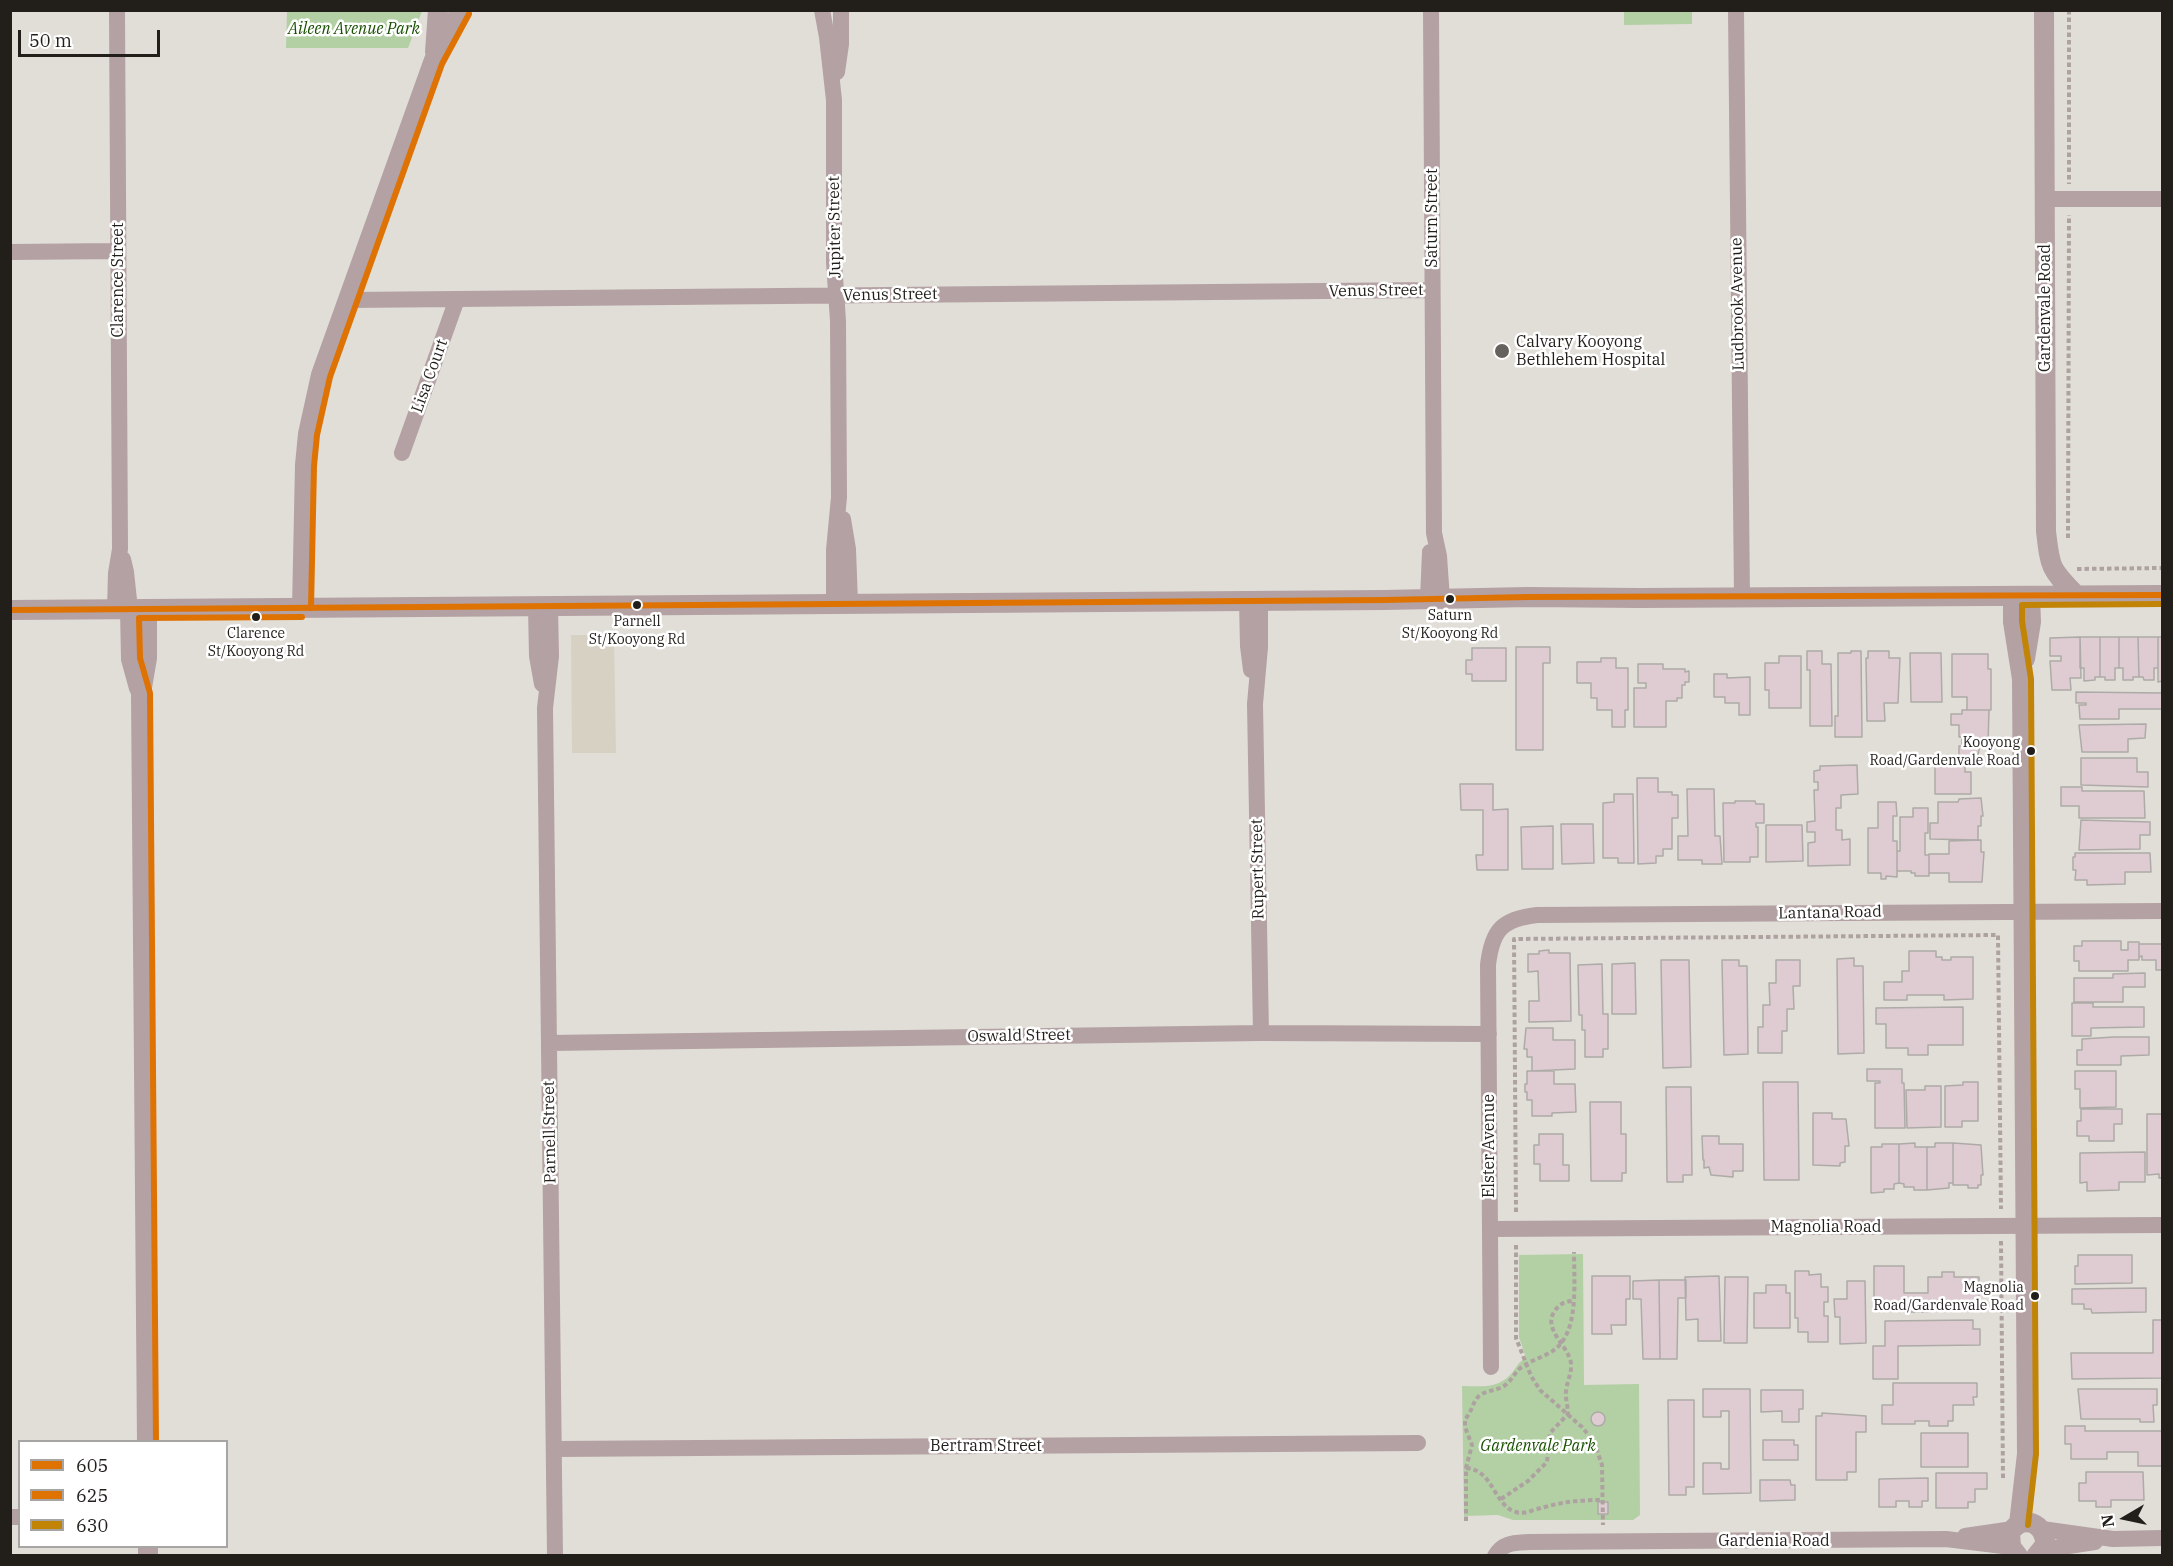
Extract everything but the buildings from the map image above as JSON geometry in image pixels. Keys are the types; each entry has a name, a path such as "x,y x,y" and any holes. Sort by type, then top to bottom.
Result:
{"street":[{"name":"Clarence Street","path":"117,10 120,549 131,609 131,659 141,693 147,1440"},
{"path":"434,60 438,10"},
{"path":"302,608 305,465 308,434 321,375 434,60 458,10"},
{"name":"Jupiter Street","path":"822,10 834,100 839,497 834,550 842,604"},
{"name":"Jupiter Street","path":"834,100 841,44 841,10"},
{"name":"Saturn Street","path":"1431,10 1434,533 1439,556 1435,599"},
{"name":"Ludbrook Avenue","path":"1736,10 1742,598"},
{"name":"Gardenvale Road","path":"2044,10 2046,531 2052,569 2076,595"},
{"path":"2045,199 2163,199"},
{"path":"10,252 118,251"},
{"name":"Venus Street","path":"348,300 1432,290"},
{"name":"Lisa Court","path":"402,453 457,299"},
{"path":"10,610 1528,597 2163,595"},
{"path":"2022,596 2013,622 2022,679 2027,1454 2022,1540 2045,1539 2039,1553"},
{"name":"Rupert Street","path":"1254,601 1248,646 1255,704 1261,1034"},
{"name":"Parnell Street","path":"543,606 537,656 545,708 555,1556"},
{"name":"Lantana Road","path":"1500,928 1514,919 1537,915 2163,911"},
{"name":"Elster Avenue","path":"1491,1367 1488,965 1490,948 1500,928"},
{"name":"Oswald Street","path":"549,1043 1261,1034 1489,1034"},
{"name":"Magnolia Road","path":"1490,1230 2163,1225"},
{"name":"Bertram Street","path":"555,1449 1418,1443"},
{"name":"Gardenia Road","path":"1496,1554 1502,1546 1529,1542 2163,1538"},
{"name":"Gardenia Road","path":"2039,1553 2113,1539"}],"path":[{"path":"2068,545 2069,10"},
{"path":"2067,569 2163,568"},
{"path":"1516,1216 1514,939 1998,935 2003,1490"},
{"path":"1516,1241 1516,1338 1526,1364 1540,1390 1582,1427 1594,1442 1602,1465 1603,1526"},
{"path":"1466,1521 1466,1468 1472,1445 1465,1426 1465,1419 1471,1412 1474,1401 1481,1394 1508,1384 1520,1368 1562,1343 1574,1301 1574,1252"},
{"path":"1501,1499 1528,1481 1547,1462 1550,1433 1568,1414 1566,1393 1571,1375 1571,1363 1562,1343 1556,1337 1552,1326 1552,1316 1565,1301 1574,1301"},
{"path":"1466,1468 1475,1468 1484,1475 1509,1509 1518,1513 1563,1501 1603,1500"}],"shaded area":[{"path":"571,635 614,635 616,753 572,753"}],"green space":[{"name":"Aileen Avenue Park","path":"287,10 422,11 408,48 286,48"},
{"path":"1624,11 1692,11 1692,24 1624,25"},
{"name":"Gardenvale Park","path":"1583,1254 1584,1385 1639,1384 1640,1515 1633,1520 1513,1520 1498,1515 1464,1516 1462,1386 1487,1386 1499,1383 1526,1358 1519,1337 1519,1255"}],"transit line":[{"name":"625","path":"311,608 314,466 317,435 330,377 442,64 469,14"},
{"name":"605","path":"10,610 1528,597 2162,595"},
{"name":"630","path":"2028,1525 2036,1454 2031,679 2022,621 2022,605 2162,604"},
{"name":"625","path":"156,1440 150,693 140,658 139,618 302,617"}],"place":[{"name":"Calvary Kooyong Bethlehem Hospital","path":"1502,351"},
{"name":"Saturn St/Kooyong Rd","path":"1450,599"},
{"name":"Parnell St/Kooyong Rd","path":"637,605"},
{"name":"Clarence St/Kooyong Rd","path":"256,617"},
{"name":"Kooyong Road/Gardenvale Road","path":"2031,751"},
{"name":"Magnolia Road/Gardenvale Road","path":"2035,1296"}]}
